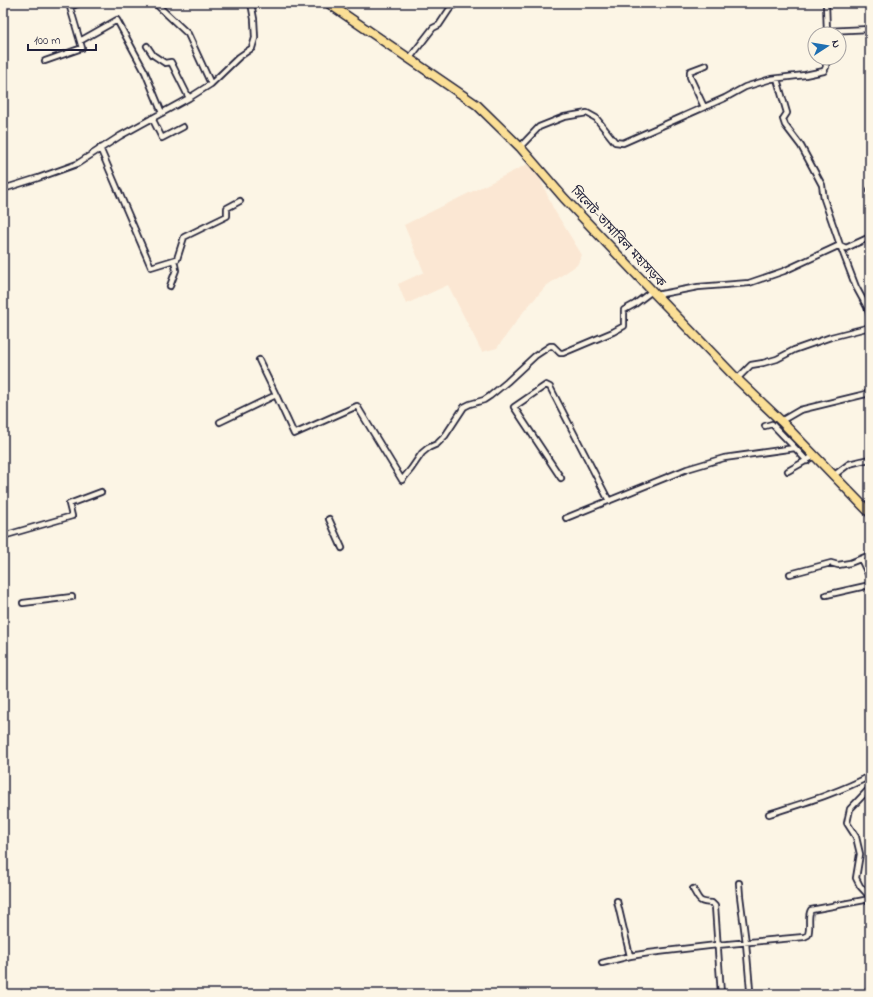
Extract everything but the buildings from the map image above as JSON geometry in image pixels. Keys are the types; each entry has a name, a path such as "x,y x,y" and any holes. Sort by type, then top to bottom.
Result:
{"highway":[{"name":"সিলেট-তামাবিল মহাসড়ক","path":"328,3 477,105 520,147 564,198 654,293 870,514"}],"street":[{"path":"45,61 82,48 70,8 79,3"},
{"path":"155,3 188,34 211,84"},
{"path":"3,189 31,181 77,164 120,136 189,98 211,84 239,57 252,48 255,38 251,3"},
{"path":"409,59 433,28 439,25 449,10 456,3"},
{"path":"826,3 827,26"},
{"path":"80,41 117,20 145,72 162,113"},
{"path":"847,31 870,29"},
{"path":"146,46 153,56 165,63 171,62 189,98"},
{"path":"704,107 690,77 690,71 706,65"},
{"path":"520,147 538,127 564,117 587,113 596,118 615,142 624,143 725,98 745,87 771,79 824,71 826,66"},
{"path":"777,78 787,113 783,119 785,125 801,146 822,185 824,198 840,245 856,287 868,307 870,316"},
{"path":"152,118 162,138 183,127"},
{"path":"100,148 151,267 177,259 184,237 227,216 227,208 240,201"},
{"path":"840,245 846,248 870,237"},
{"path":"259,360 294,434 357,406 402,480 422,453 428,448 437,444 445,436 464,408 490,396 535,356 550,346 554,346 560,353 563,353 621,328 624,326 624,310 654,293 698,287 749,283 784,271 840,245"},
{"path":"170,286 176,270 174,260"},
{"path":"737,379 751,365 777,359 794,350 870,327"},
{"path":"561,478 514,407 546,384 550,387 609,501"},
{"path":"780,421 800,410 870,393"},
{"path":"220,422 276,395"},
{"path":"765,426 772,424 807,461"},
{"path":"566,518 687,470 724,458 795,448"},
{"path":"788,471 814,456"},
{"path":"833,476 849,464 870,459"},
{"path":"5,536 72,516 69,504 101,492"},
{"path":"329,518 342,548"},
{"path":"790,574 831,563 838,565 850,563 870,555"},
{"path":"861,559 870,578"},
{"path":"826,595 870,585"},
{"path":"23,603 72,597"},
{"path":"769,814 833,793 870,776"},
{"path":"602,963 630,956 717,945 804,937 808,935 810,929 809,913 811,910 870,898 860,886 856,878 860,854 856,836 847,823 850,809 870,788"},
{"path":"739,883 750,990"},
{"path":"693,889 700,901 703,903 712,903 714,906 721,994"},
{"path":"617,901 630,956"}],"shaded area":[{"path":"528,164 539,176 553,208 582,255 577,265 546,286 524,311 497,348 482,352 448,285 406,304 398,284 424,272 404,225"}]}
